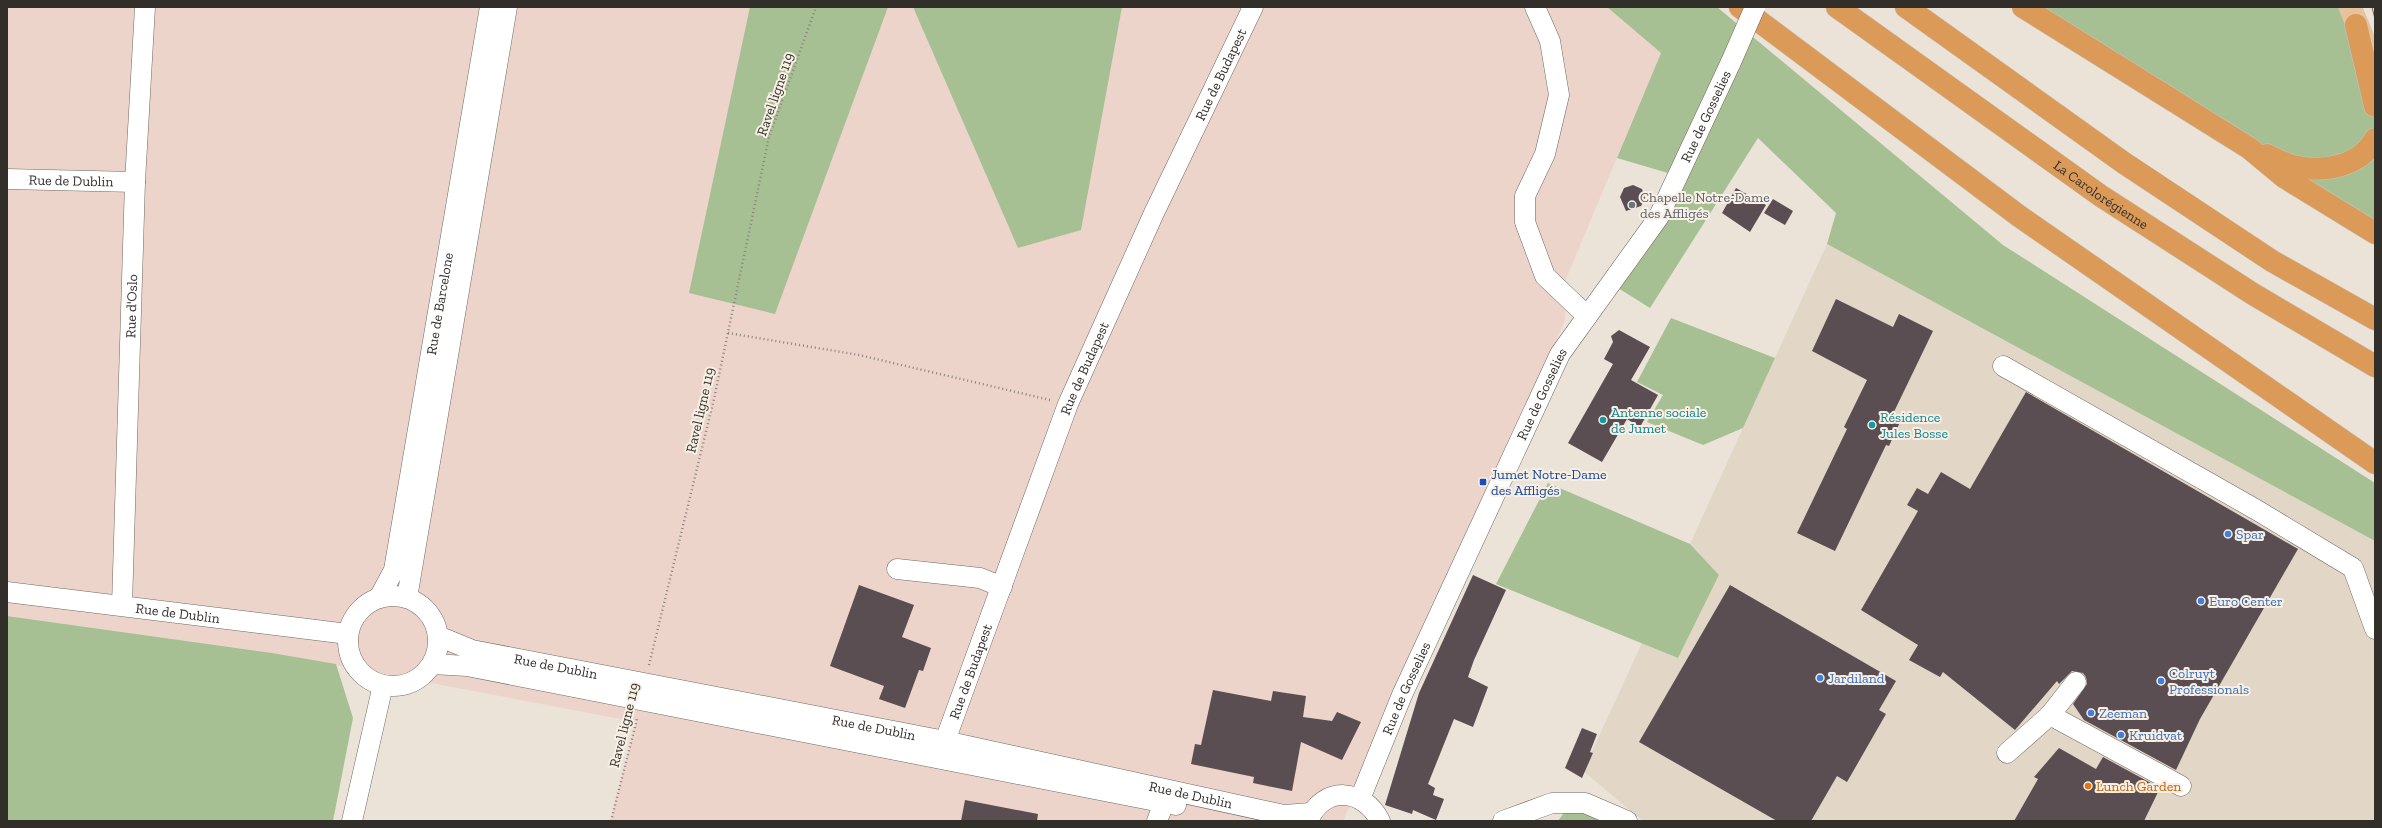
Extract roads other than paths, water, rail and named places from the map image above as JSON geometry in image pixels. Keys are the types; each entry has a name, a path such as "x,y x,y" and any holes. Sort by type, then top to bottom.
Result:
{"highway":[{"path":"1740,7 2018,216 2375,463"},
{"name":"La Carolorégienne","path":"1837,7 2101,196 2252,294 2375,366"},
{"path":"1906,7 2131,168 2272,261 2375,319"},
{"path":"2023,7 2249,148 2284,177 2375,233"},
{"path":"2353,16 2375,106"},
{"path":"2249,148 2293,166 2318,168 2348,164 2369,150 2375,139"}],"main road":[{"path":"2353,16 2375,64"}],"street":[{"name":"Rue d'Oslo","path":"122,605 135,182 145,7"},
{"name":"Rue de Barcelone","path":"379,598 394,570 490,7"},
{"name":"Rue de Barcelone","path":"407,598 508,7"},
{"name":"Rue de Budapest","path":"945,741 1068,404 1151,220 1253,7"},
{"path":"1535,7 1550,41 1559,95 1545,154 1525,196 1525,222 1545,276 1587,316"},
{"name":"Rue de Gosselies","path":"1360,799 1402,695 1560,354 1658,218 1755,7"},
{"name":"Rue de Dublin","path":"7,179 135,182"},
{"path":"2003,366 2255,509 2353,568 2372,609 2375,630"},
{"path":"897,569 980,578 1002,587"},
{"name":"Rue de Dublin","path":"7,592 348,634"},
{"path":"393,595 407,598 428,612 435,624 438,636 436,655 432,664 423,675 411,682 397,686 383,685 370,681 360,672 352,661 348,648 348,634 351,622 358,611 368,603 379,598 393,595"},
{"name":"Rue de Dublin","path":"438,636 472,650 643,692 1161,812 1252,821"},
{"name":"Rue de Dublin","path":"432,664 467,666 643,692 945,741 1284,815 1310,817"},
{"path":"2006,753 2050,715 2076,682"},
{"path":"352,821 383,685"},
{"path":"2050,715 2181,786"},
{"path":"1310,817 1317,806 1328,798 1340,795 1360,799 1375,810 1380,821"},
{"path":"1503,821 1552,803 1585,803 1627,821"}],"tram line":[{"path":"2372,7 2375,19"}],"place":[{"name":"Chapelle Notre-Dame des Affligés","path":"1632,205"},
{"name":"Antenne sociale de Jumet","path":"1603,420"},
{"name":"Résidence Jules Bosse","path":"1872,425"},
{"name":"Jumet Notre-Dame des Affligés","path":"1483,482"},
{"name":"Spar","path":"2228,534"},
{"name":"Euro Center","path":"2201,601"},
{"name":"Jardiland","path":"1820,678"},
{"name":"Colruyt Professionals","path":"2161,681"},
{"name":"Zeeman","path":"2091,713"},
{"name":"Kruidvat","path":"2121,735"},
{"name":"Lunch Garden","path":"2088,786"}]}
